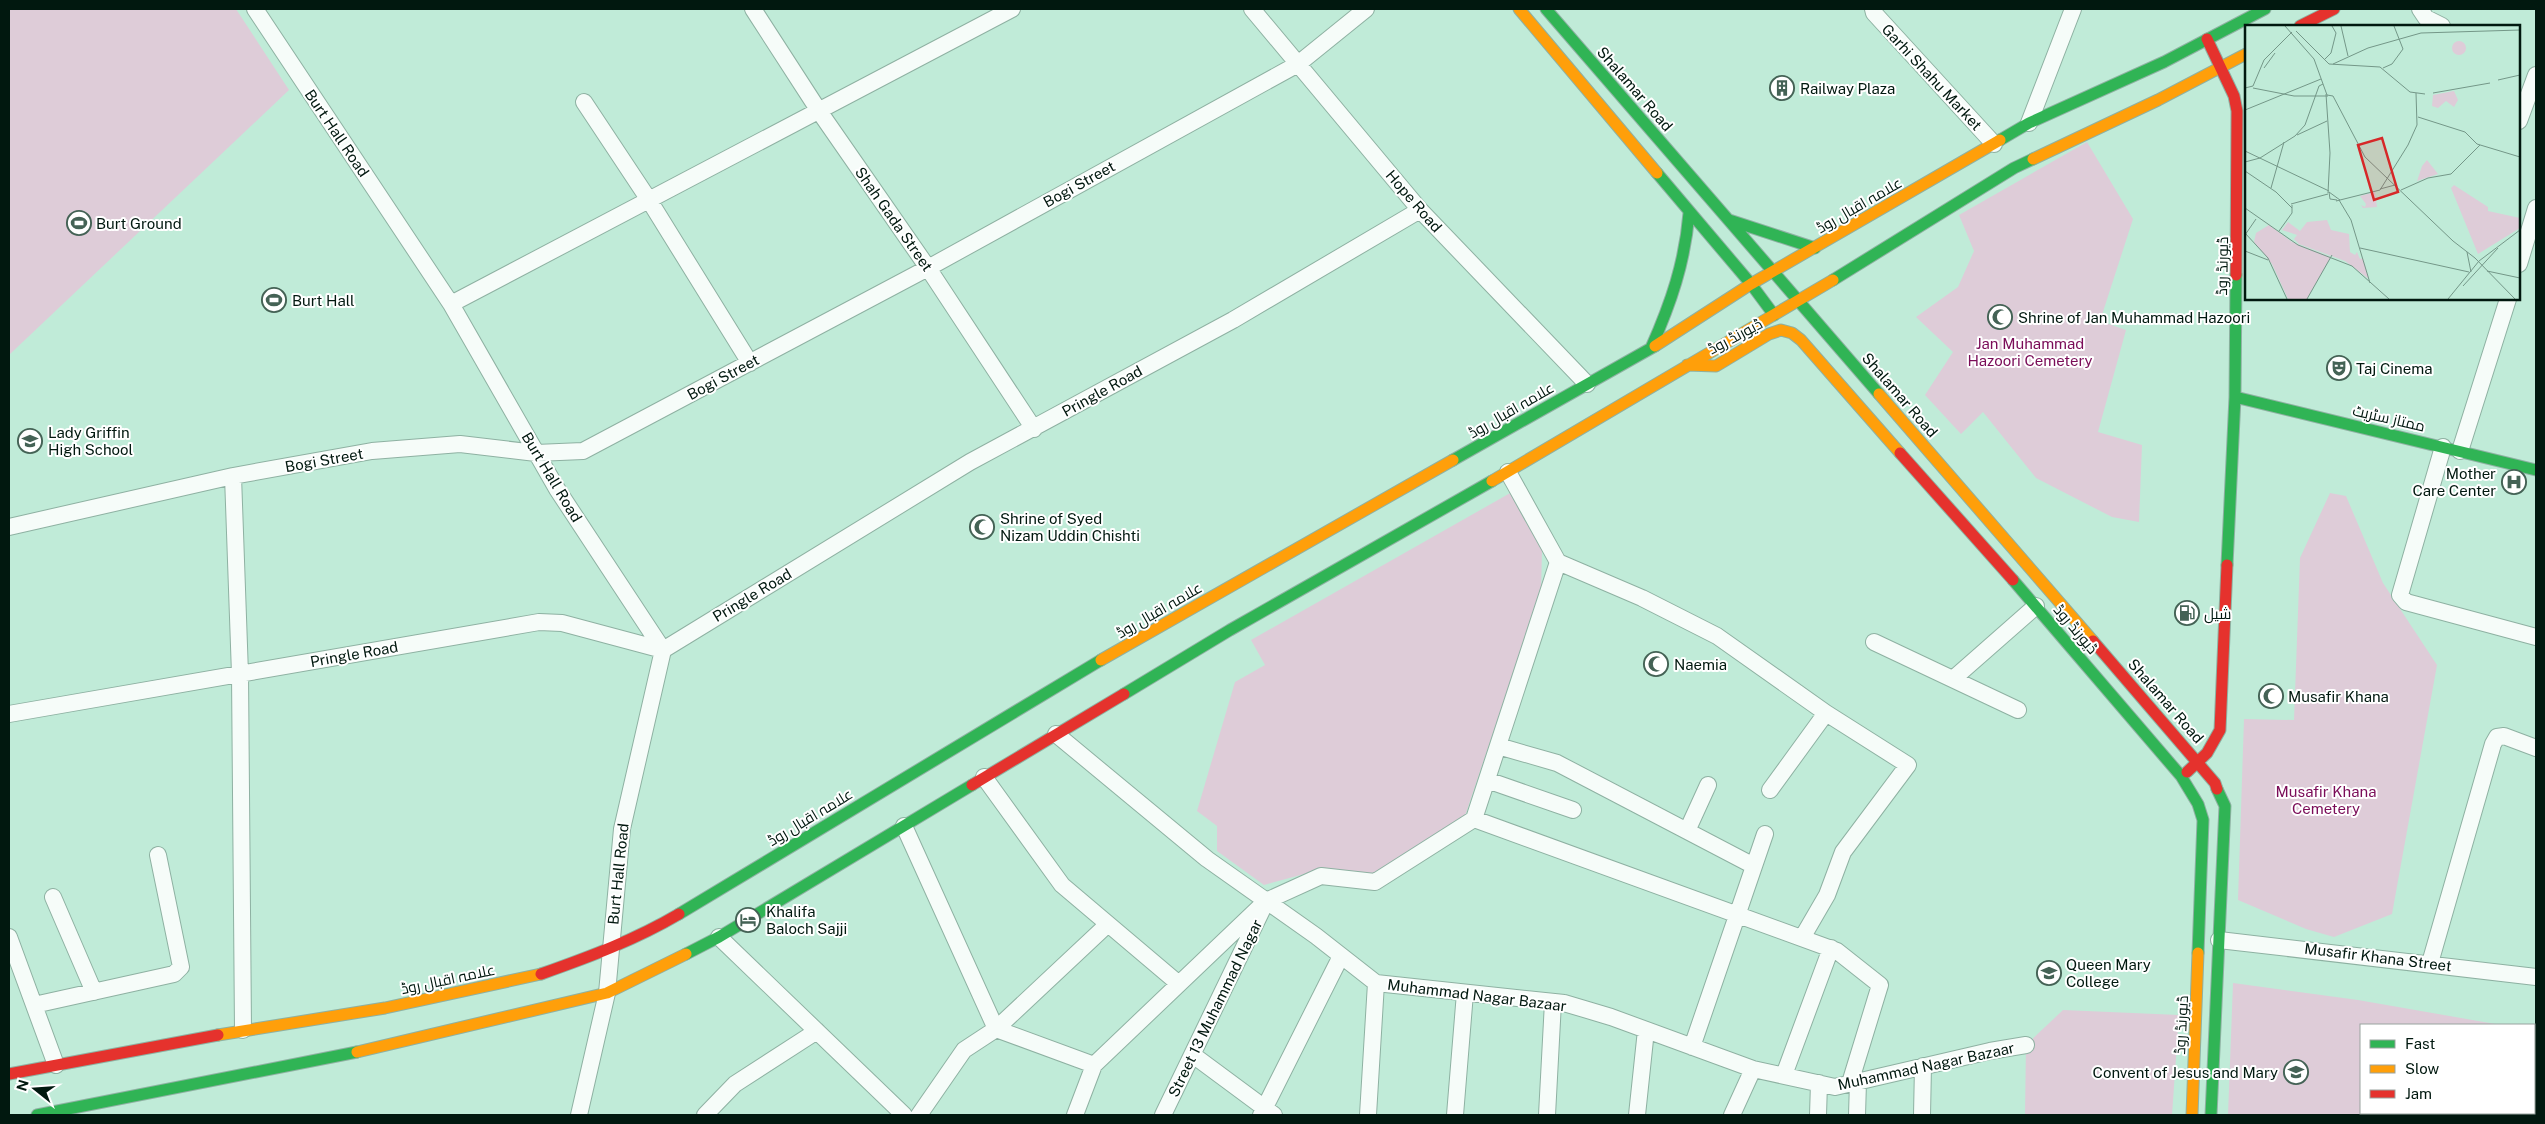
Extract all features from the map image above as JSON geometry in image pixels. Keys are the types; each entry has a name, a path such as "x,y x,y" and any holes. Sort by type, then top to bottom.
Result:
{"main road":[{"path":"1519,9 1689,213 1751,284 1774,315"},
{"name":"Shalamar Road","path":"1546,9 2200,762 2215,782 2225,806 2219,940"},
{"name":"علامہ اقبال روڈ","path":"9,1074 243,1030 384,1008 529,978 610,950 650,931 1086,669 1460,462 1587,384 1651,348 1751,284 2028,123 2164,62 2265,9"},
{"path":"2302,25 2334,9"},
{"name":"ڈیورنڈ روڈ","path":"2181,776 2200,762 2215,744 2220,730 2235,397 2239,131 2234,96 2207,39"},
{"path":"37,1115 114,1108 607,993 719,937 1477,484 1508,472 1687,365 1799,301 2014,168 2158,100 2245,54"},
{"path":"1651,348 1680,282 1688,241 1689,213"},
{"path":"1729,220 1815,248"},
{"name":"ڈیورنڈ روڈ","path":"1687,365 1716,366 1769,334 1781,330 1792,333 1809,348 2036,606 2181,776 2198,804 2203,820 2192,1115"},
{"name":"ممتاز سٹریٹ","path":"2235,397 2536,470"},
{"path":"2212,1115 2219,940"}],"street":[{"name":"Burt Hall Road","path":"255,9 451,304 536,453 662,650 622,829 607,993 579,1115"},
{"name":"Shah Gada Street","path":"753,9 819,111 928,268 1034,429"},
{"path":"451,304 1012,9"},
{"name":"Hope Road","path":"1252,9 1420,210 1587,384"},
{"name":"Bogi Street","path":"9,526 233,476 372,451 414,446 460,444 536,453 583,451 928,268 1298,64 1366,9"},
{"name":"Garhi Shahu Market","path":"1873,9 1874,14 1994,144"},
{"path":"2028,123 2073,9"},
{"path":"2420,9 2426,18 2440,25"},
{"path":"2520,118 2536,75"},
{"path":"584,102 649,200 750,363"},
{"path":"2520,261 2536,208"},
{"name":"Pringle Road","path":"9,714 539,622 562,623 662,650 970,462 1233,320 1420,210"},
{"path":"2460,451 2508,300"},
{"path":"2444,447 2400,595 2406,602 2536,637"},
{"path":"1508,472 1558,562 1642,598 1717,636 1826,713 1908,765 1843,852 1827,895 1802,938"},
{"path":"233,476 240,674 243,1030"},
{"path":"1075,1115 1094,1064 1266,901 1321,876 1374,882 1474,819 1558,562"},
{"path":"1953,679 2036,606"},
{"path":"1874,642 2018,710"},
{"path":"1770,790 1826,713"},
{"name":"Muhammad Nagar Bazaar","path":"1056,734 1207,859 1376,983 1553,1002 1611,1017 1753,1069 1835,1087 1990,1051 2026,1045"},
{"path":"2430,963 2493,744 2497,737 2504,736 2536,748"},
{"path":"1498,746 1557,763 1754,866"},
{"path":"984,777 1062,885 1179,984"},
{"path":"1487,780 1573,810"},
{"path":"1687,831 1708,785"},
{"path":"1474,819 1837,951 1880,985 1854,1082 1857,1115"},
{"path":"904,826 996,1029 1094,1064"},
{"path":"1692,1047 1765,834"},
{"path":"34,1005 174,974 181,967 158,855"},
{"path":"53,897 94,992"},
{"name":"Street 13 Muhammad Nagar","path":"1163,1115 1266,901"},
{"path":"919,1115 964,1050 996,1029 1108,924"},
{"path":"9,936 56,1065"},
{"path":"719,937 904,1115"},
{"name":"Musafir Khana Street","path":"2219,940 2430,963 2536,977"},
{"path":"1784,1075 1830,948"},
{"path":"1193,1055 1267,1113 1341,956"},
{"path":"1368,1115 1376,983"},
{"path":"1455,1115 1465,993"},
{"path":"1547,1115 1553,1002"},
{"path":"1637,1115 1646,1030"},
{"path":"705,1115 735,1084 817,1031"},
{"path":"1922,1115 1923,1066"},
{"path":"1732,1115 1753,1069"},
{"path":"1818,1115 1819,1084"}],"green space":[{"name":"Burt Ground","path":"9,9 236,9 289,90 9,355"},
{"name":"Jan Muhammad Hazoori Cemetery","path":"2087,142 2133,219 2100,321 2126,330 2098,432 2142,445 2139,522 2112,517 2036,478 1983,412 1961,434 1925,395 1953,352 1916,317 1958,287 1974,251 1959,215"},
{"path":"1512,492 1542,550 1541,591 1465,816 1378,874 1319,870 1264,885 1217,851 1217,826 1197,811 1235,682 1265,665 1251,640"},
{"name":"Musafir Khana Cemetery","path":"2330,493 2346,496 2383,583 2437,665 2392,914 2334,937 2306,929 2238,900 2244,719 2294,720 2300,558"},
{"name":"Convent of Jesus and Mary","path":"2233,983 2358,1000 2495,1024 2360,1024 2360,1114 2535,1114 2536,1032 2536,1115 2228,1115"},
{"path":"2063,1010 2179,1015 2172,1115 2025,1115 2026,1045"}],"traffic: fast":[{"path":"1546,9 1879,394"},
{"path":"2000,140 2029,123 2164,62 2265,9"},
{"path":"1833,280 2014,168 2033,159"},
{"path":"1657,173 1751,284 1774,315"},
{"path":"1651,348 1676,282 1684,248 1689,213"},
{"path":"1729,220 1815,248"},
{"path":"2227,565 2235,397 2236,275"},
{"path":"1453,460 1655,346"},
{"path":"2235,397 2536,470"},
{"path":"1124,694 1230,630 1492,481"},
{"path":"2013,580 2181,776 2198,804 2203,820 2198,953"},
{"path":"679,914 1101,660"},
{"path":"686,954 719,937 972,785"},
{"path":"2211,1115 2225,806 2217,789"},
{"path":"37,1115 357,1052"}],"traffic: slow":[{"path":"1519,9 1657,173"},
{"path":"2033,159 2158,100 2245,55"},
{"path":"1655,346 1751,284 2000,140"},
{"path":"1492,481 1833,280"},
{"path":"1687,365 1716,366 1769,334 1781,330 1792,333 1801,340 1900,453"},
{"path":"1879,394 2093,641"},
{"path":"1101,660 1453,460"},
{"path":"2192,1115 2198,953"},
{"path":"357,1052 607,993 686,954"},
{"path":"218,1035 385,1008 541,974"}],"traffic: jam":[{"path":"2302,25 2334,9"},
{"path":"2207,39 2234,96 2237,111 2236,275"},
{"path":"1900,453 2013,580"},
{"path":"2187,772 2207,753 2220,730 2227,565"},
{"path":"2093,641 2215,783 2217,789"},
{"path":"972,785 1124,694"},
{"path":"541,974 629,940 679,914"},
{"path":"9,1074 218,1035"}],"place":[{"name":"Railway Plaza","path":"1782,88"},
{"name":"Burt Ground","path":"79,223"},
{"name":"Burt Hall","path":"274,300"},
{"name":"Shrine of Jan Muhammad Hazoori","path":"2000,317"},
{"name":"Taj Cinema","path":"2339,368"},
{"name":"Lady Griffin High School","path":"30,441"},
{"name":"Mother Care Center","path":"2514,482"},
{"name":"Shrine of Syed Nizam Uddin Chishti","path":"982,527"},
{"name":"شیل","path":"2187,613"},
{"name":"Naemia","path":"1656,664"},
{"name":"Musafir Khana","path":"2271,696"},
{"name":"Khalifa Baloch Sajji","path":"748,920"},
{"name":"Queen Mary College","path":"2049,973"},
{"name":"Convent of Jesus and Mary","path":"2296,1072"}]}
